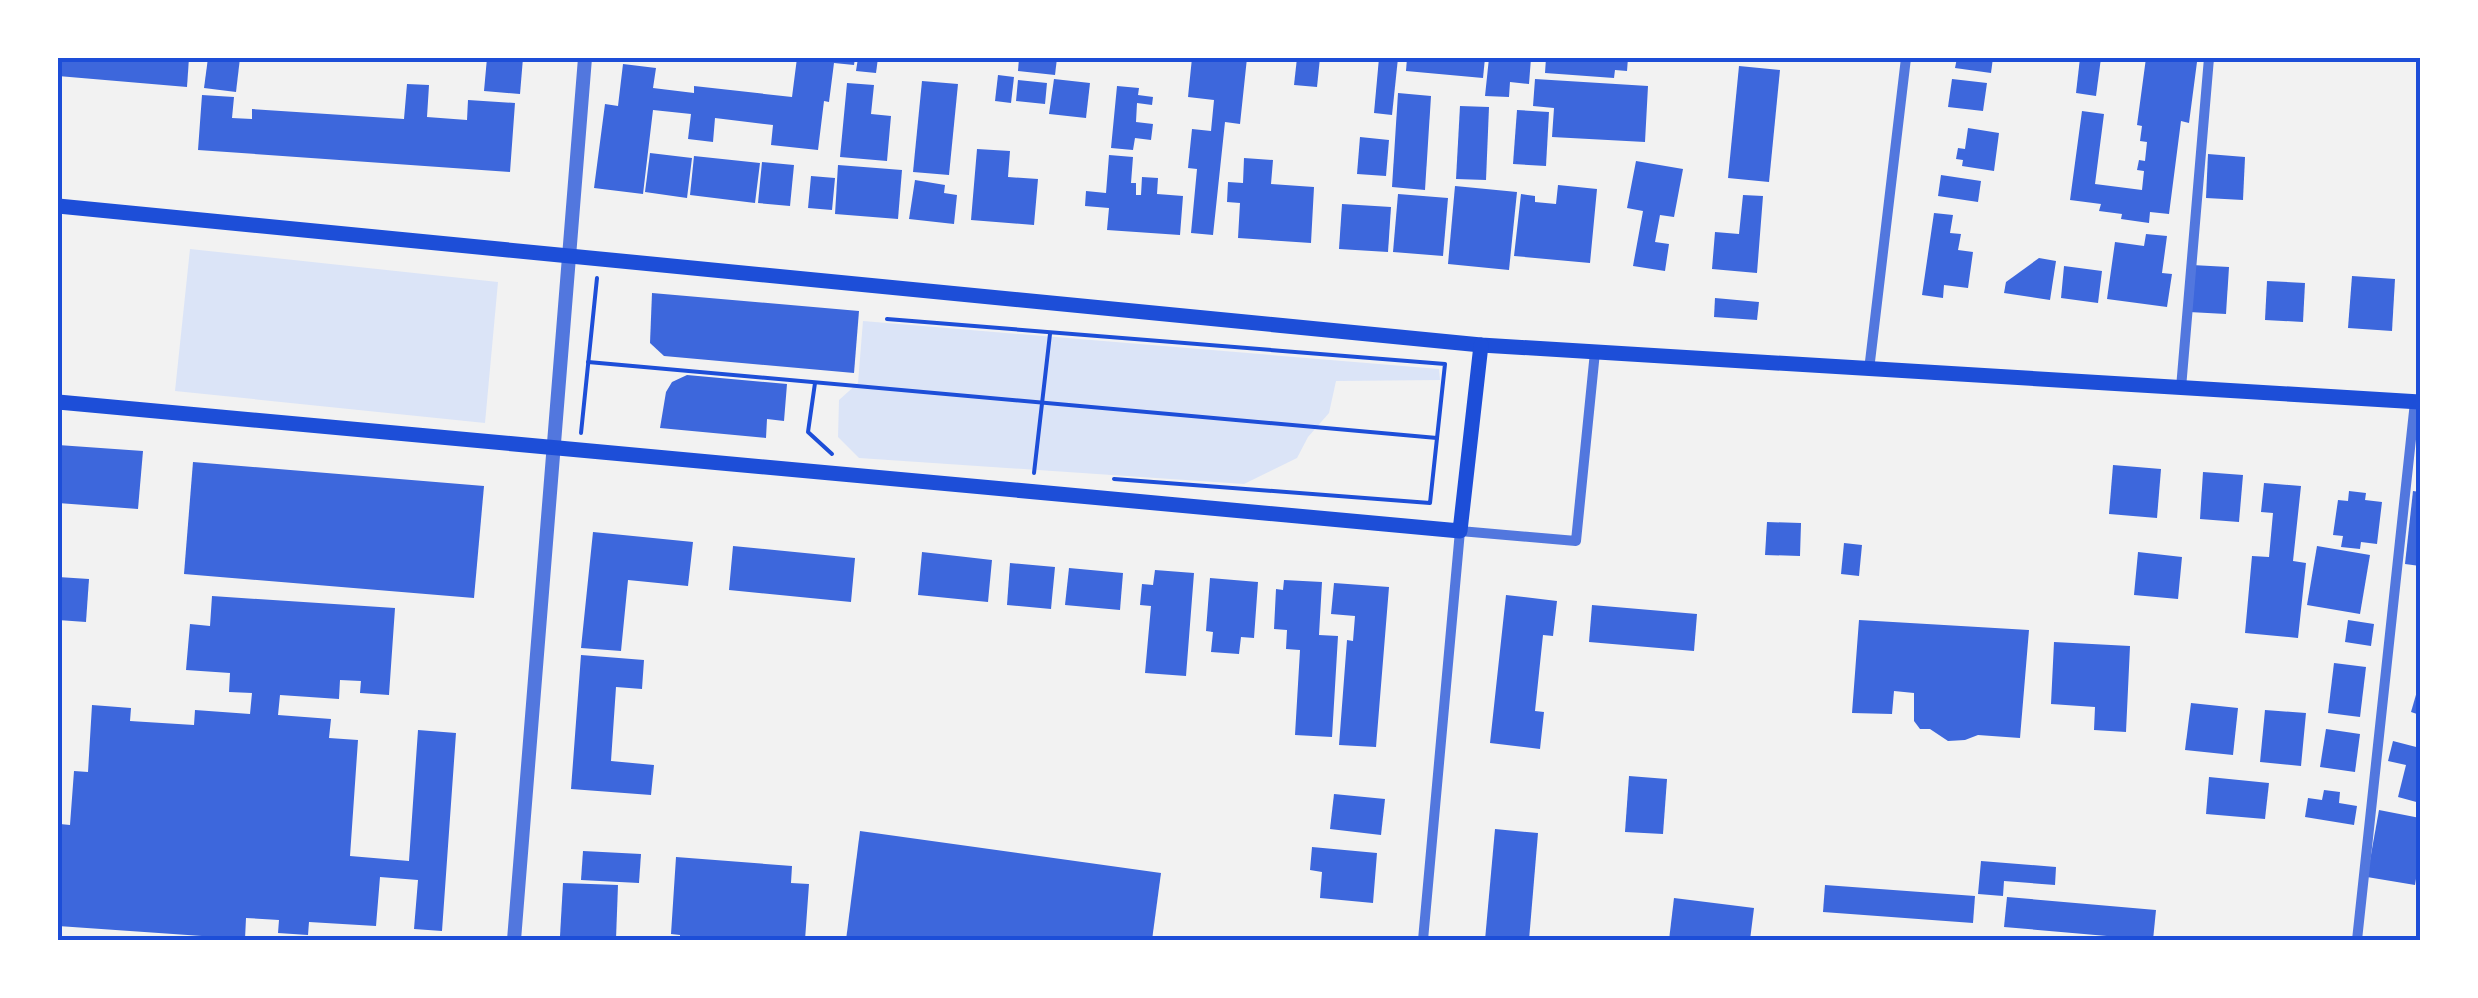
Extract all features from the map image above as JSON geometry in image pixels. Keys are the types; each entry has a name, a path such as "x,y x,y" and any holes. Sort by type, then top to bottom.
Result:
{"main road":[{"path":"58,206 1481,345 2418,402"},
{"path":"58,402 1460,531 1481,345"}],"street":[{"path":"514,940 586,58"},
{"path":"1868,370 1906,58"},
{"path":"2180,388 2209,58"},
{"path":"1423,940 1460,531 1576,542 1596,352"},
{"path":"2357,940 2418,402"}],"path":[{"path":"579,452 599,259"},
{"path":"888,319 1445,364 1430,503 1113,479"},
{"path":"1034,474 1050,332"},
{"path":"588,362 1437,438"},
{"path":"815,383 808,432 838,459"}],"shaded area":[{"path":"190,249 498,282 485,423 175,391"},
{"path":"863,321 1439,369 1440,380 1336,381 1329,413 1308,437 1297,458 1244,484 859,458 838,437 839,400 858,383"}],"building":[{"path":"58,58 189,58 187,87 58,76"},
{"path":"208,58 240,58 236,92 204,88"},
{"path":"487,58 523,58 520,94 484,91"},
{"path":"797,58 855,58 854,65 834,63 818,150 771,145 773,125 715,118 713,142 688,139 691,114 653,110 643,194 594,188 605,104 618,106 623,64 656,68 653,88 694,93 694,86 792,97"},
{"path":"858,58 878,58 876,73 856,71"},
{"path":"1019,58 1057,58 1055,75 1018,71"},
{"path":"1192,58 1247,58 1240,124 1225,122 1213,235 1191,233 1197,169 1188,168 1192,129 1211,131 1214,100 1188,97"},
{"path":"1297,58 1320,58 1317,87 1294,85"},
{"path":"1379,58 1398,58 1392,115 1374,113"},
{"path":"1407,58 1485,58 1483,78 1406,71"},
{"path":"1489,58 1531,58 1529,84 1510,82 1509,97 1485,96"},
{"path":"1546,58 1628,58 1627,71 1615,70 1614,78 1545,73"},
{"path":"1957,58 1993,58 1991,73 1955,68"},
{"path":"2080,58 2101,58 2096,96 2076,93"},
{"path":"2146,58 2197,62 2189,123 2181,121 2169,214 2150,212 2149,223 2099,211 2101,204 2070,200 2082,111 2104,114 2095,184 2142,190 2144,171 2137,170 2139,160 2145,161 2147,142 2140,141 2142,126 2137,125"},
{"path":"1739,66 1780,70 1769,182 1728,178"},
{"path":"998,75 1014,77 1011,103 995,101"},
{"path":"1054,79 1090,83 1086,118 1049,114"},
{"path":"1535,79 1648,86 1645,142 1552,137 1554,108 1533,106"},
{"path":"1952,79 1987,83 1983,111 1948,107"},
{"path":"1018,80 1047,83 1045,104 1016,101"},
{"path":"922,81 958,84 949,175 913,172"},
{"path":"847,83 874,85 871,114 891,116 887,161 840,157"},
{"path":"407,84 429,85 427,117 467,120 468,100 515,103 510,172 198,150 202,95 234,97 232,118 252,119 252,109 404,119"},
{"path":"1117,86 1139,88 1138,95 1153,97 1152,105 1137,103 1136,122 1153,124 1151,140 1135,138 1133,150 1111,148"},
{"path":"1398,93 1431,96 1425,190 1392,187"},
{"path":"1460,106 1489,107 1486,180 1456,179"},
{"path":"1517,110 1549,112 1546,166 1513,164"},
{"path":"1968,128 1999,133 1994,171 1962,166 1963,160 1956,159 1958,148 1965,149"},
{"path":"1360,137 1389,140 1386,176 1357,174"},
{"path":"977,149 1010,151 1008,177 1038,179 1034,225 971,220"},
{"path":"650,153 692,158 687,198 645,192"},
{"path":"2208,154 2245,157 2243,200 2206,198"},
{"path":"1109,155 1133,157 1131,183 1136,183 1136,195 1141,195 1142,177 1158,178 1157,194 1183,196 1180,235 1107,230 1109,208 1085,206 1086,191 1106,193"},
{"path":"694,156 760,163 755,203 690,195"},
{"path":"1244,158 1273,160 1271,184 1314,187 1311,243 1238,238 1240,203 1227,202 1228,182 1243,183"},
{"path":"1636,161 1683,169 1674,217 1660,215 1655,242 1669,244 1665,271 1633,266 1643,211 1627,208"},
{"path":"762,162 794,165 790,206 758,203"},
{"path":"838,165 902,170 898,219 835,214"},
{"path":"1941,175 1981,181 1978,202 1938,196"},
{"path":"811,176 835,178 832,210 808,208"},
{"path":"915,180 945,185 944,193 957,195 954,224 909,219"},
{"path":"1558,185 1597,189 1590,263 1514,256 1521,194 1535,196 1535,202 1556,204"},
{"path":"1455,186 1517,192 1509,270 1448,264"},
{"path":"1398,194 1448,198 1443,256 1393,252"},
{"path":"1743,195 1763,196 1757,273 1712,269 1715,232 1739,234"},
{"path":"1342,204 1391,207 1388,252 1339,249"},
{"path":"1934,213 1953,215 1950,233 1961,234 1958,250 1973,252 1968,288 1944,285 1943,298 1922,295"},
{"path":"2146,234 2167,236 2162,273 2172,274 2167,307 2107,299 2115,242 2144,246"},
{"path":"2039,258 2056,261 2050,300 2004,293 2006,282"},
{"path":"2192,265 2229,267 2226,314 2189,312"},
{"path":"2064,266 2102,271 2098,303 2061,298"},
{"path":"2352,276 2395,279 2392,331 2348,328"},
{"path":"2267,281 2305,283 2303,322 2265,320"},
{"path":"652,293 859,311 854,373 664,356 650,343"},
{"path":"1715,298 1759,302 1757,320 1714,317"},
{"path":"687,375 787,384 784,421 767,419 766,438 660,428 666,392 672,382"},
{"path":"58,445 143,451 138,509 58,503"},
{"path":"193,462 484,486 474,598 184,574"},
{"path":"2113,465 2161,469 2157,518 2109,514"},
{"path":"2203,472 2243,475 2239,522 2200,519"},
{"path":"2264,483 2301,486 2293,561 2306,563 2298,638 2245,633 2252,556 2269,557 2273,513 2261,512"},
{"path":"2349,491 2366,493 2365,500 2382,502 2377,544 2361,542 2360,549 2341,547 2343,536 2333,535 2338,500 2348,501"},
{"path":"2413,491 2420,492 2420,566 2405,564"},
{"path":"1767,522 1801,523 1800,556 1765,555"},
{"path":"593,532 693,542 688,586 628,580 621,651 581,648"},
{"path":"1844,543 1862,545 1859,576 1841,574"},
{"path":"733,546 855,558 851,602 729,590"},
{"path":"2317,546 2370,555 2360,614 2307,605"},
{"path":"922,552 992,560 988,602 918,595"},
{"path":"2138,552 2182,557 2178,599 2134,595"},
{"path":"1010,563 1055,567 1051,609 1007,605"},
{"path":"1069,568 1123,573 1120,610 1065,605"},
{"path":"1155,570 1194,573 1186,676 1145,673 1151,606 1140,605 1142,584 1153,585"},
{"path":"58,577 89,579 86,622 58,620"},
{"path":"1210,578 1258,582 1254,638 1241,637 1239,654 1211,652 1213,632 1206,631"},
{"path":"1284,580 1322,582 1319,635 1338,636 1332,737 1295,735 1300,650 1286,649 1287,630 1274,629 1276,589 1283,590"},
{"path":"1334,583 1389,587 1376,747 1339,745 1347,640 1353,641 1355,616 1331,614"},
{"path":"1506,595 1557,601 1553,636 1543,635 1535,711 1544,712 1540,749 1490,743"},
{"path":"212,596 395,608 389,695 360,693 361,681 340,680 339,699 280,695 278,715 331,719 329,738 358,740 350,856 409,861 418,730 456,733 442,931 414,929 418,880 380,877 376,926 309,922 308,935 278,933 279,920 246,918 245,939 58,926 60,824 70,825 74,771 88,772 92,705 131,708 130,721 194,725 195,710 250,714 252,693 229,692 230,673 186,670 190,624 210,626"},
{"path":"1592,605 1697,614 1694,651 1589,642"},
{"path":"1859,620 2029,630 2020,738 1978,735 1948,741 1930,729 1920,729 1914,721 1914,693 1894,691 1892,714 1852,713"},
{"path":"2348,620 2374,624 2371,646 2345,642"},
{"path":"2054,642 2130,646 2126,732 2094,730 2095,707 2051,704"},
{"path":"581,655 644,660 642,689 616,687 611,761 654,765 651,795 571,789"},
{"path":"2334,663 2366,667 2360,717 2328,713"},
{"path":"2420,681 2420,715 2411,712"},
{"path":"2191,703 2238,708 2233,755 2185,750"},
{"path":"2265,710 2306,713 2301,766 2260,762"},
{"path":"2326,729 2360,734 2355,772 2320,767"},
{"path":"2393,741 2420,748 2420,803 2398,797 2406,765 2388,761"},
{"path":"1629,776 1667,779 1663,834 1625,832"},
{"path":"2209,777 2269,783 2265,819 2206,814"},
{"path":"2324,790 2340,792 2339,803 2357,806 2354,825 2305,817 2308,798 2322,800"},
{"path":"1334,794 1385,799 1381,835 1330,829"},
{"path":"2379,810 2420,818 2415,885 2367,877"},
{"path":"1495,829 1538,833 1529,940 1485,940"},
{"path":"860,831 1161,873 1152,940 846,940"},
{"path":"1312,847 1377,853 1373,903 1320,898 1322,872 1310,870"},
{"path":"583,851 641,854 639,883 581,880"},
{"path":"676,857 792,866 791,883 809,884 805,940 680,940 680,935 671,934"},
{"path":"1981,861 2056,867 2055,885 2004,881 2003,896 1978,894"},
{"path":"563,883 618,885 616,939 560,936"},
{"path":"1825,885 1975,896 1973,923 1823,912"},
{"path":"2007,897 2156,910 2153,940 2004,927"},
{"path":"1674,898 1754,908 1750,940 1669,940"}]}
